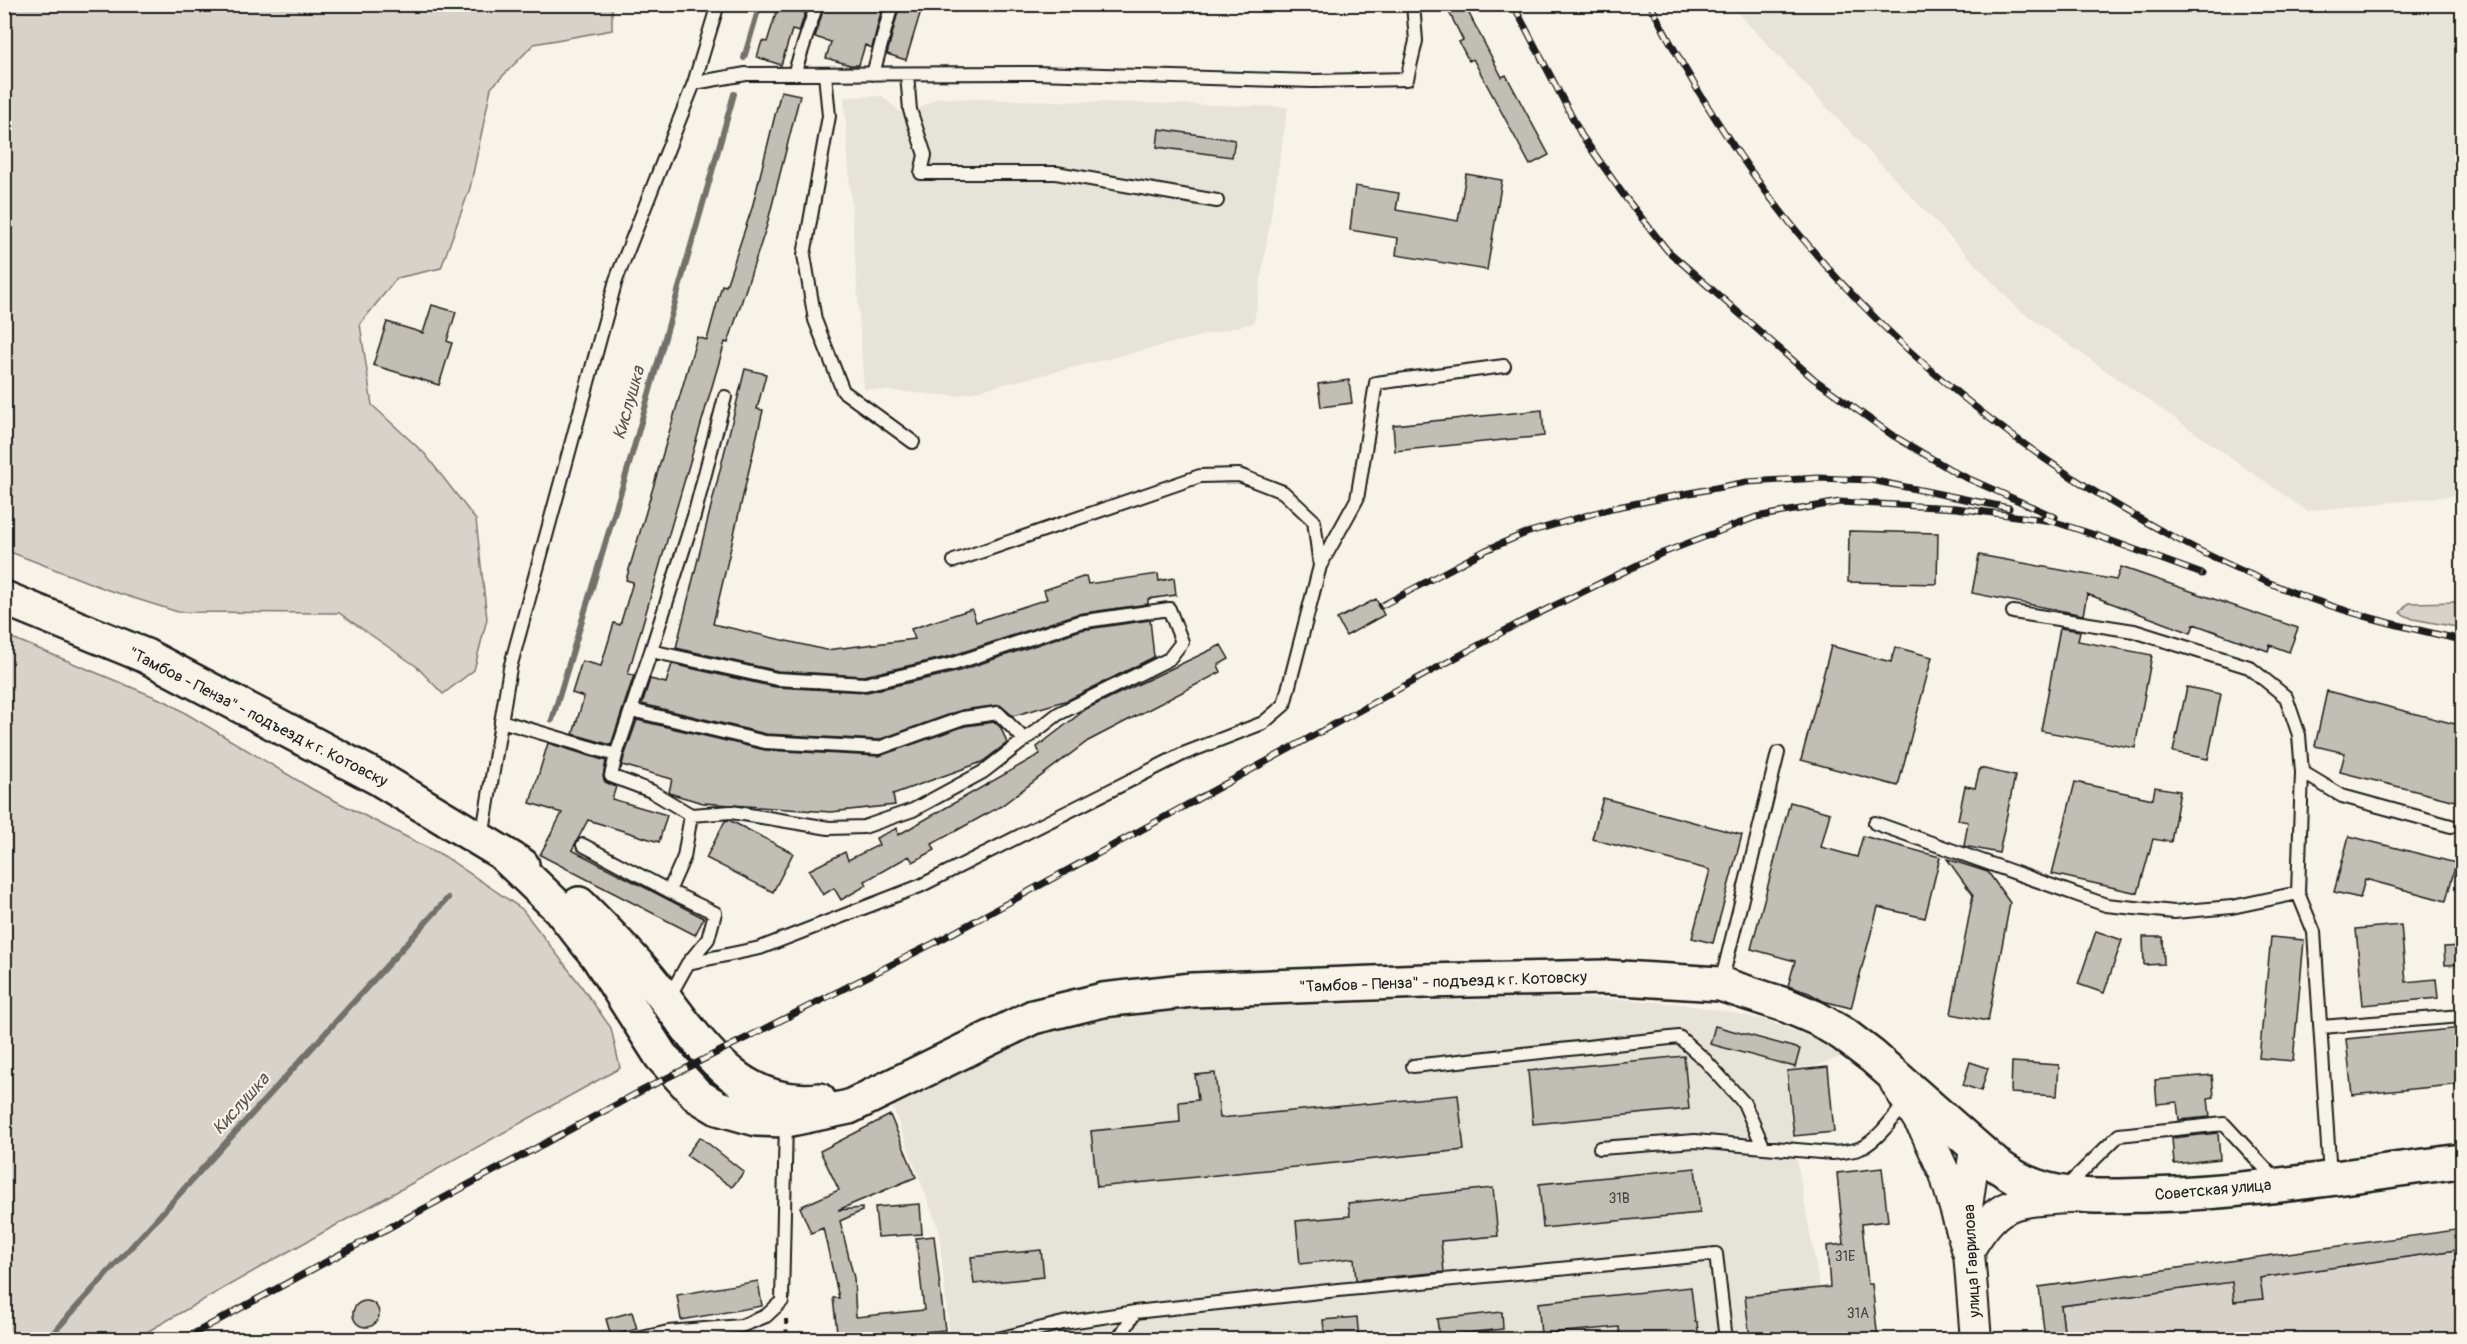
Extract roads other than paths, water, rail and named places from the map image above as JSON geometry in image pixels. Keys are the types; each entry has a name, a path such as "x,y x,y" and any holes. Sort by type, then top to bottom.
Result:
{"main road":[{"name":"\"Тамбов - Пенза\" - подъезд к г. Котовску","path":"4,598 146,656 378,778 540,875 578,903 621,945 667,1000 693,1037 717,1063 735,1078 759,1092 784,1100 810,1101 879,1093"},
{"name":"\"Тамбов - Пенза\" - подъезд к г. Котовску","path":"492,847 559,908 598,957 661,1056 698,1096 718,1108 758,1119 786,1120 849,1107 1033,1017 1078,1005 1132,995 1192,990 1425,981 1581,978 1720,984 1788,1006 1816,1018 1843,1034 1888,1070 1975,1148"},
{"name":"Советская улица","path":"1975,1148 2017,1179 2060,1192 2099,1197 2199,1193 2463,1161"}],"street":[{"path":"1888,1070 1925,1130 1945,1174 1968,1252"},
{"name":"улица Гаврилова","path":"1975,1148 1966,1215 1977,1340"},
{"path":"1968,1252 1983,1225 2000,1211 2025,1201 2099,1197"}],"lane":[{"path":"492,847 501,721 510,668 616,280 694,83 718,4"},
{"path":"794,74 817,4"},
{"path":"873,74 892,4"},
{"path":"694,83 746,74 1034,73 1313,81 1407,79 1416,41 1413,4"},
{"path":"825,74 829,116 804,255 815,320 843,391 914,442"},
{"path":"907,74 910,110 926,155 921,173 1056,173 1217,201"},
{"path":"688,963 760,948 920,886 1183,754 1263,723 1284,705 1320,566 1357,499 1376,383 1504,366"},
{"path":"651,651 777,679 865,684 953,664 1079,622 1169,609 1182,642 1169,659 1058,714 983,772 912,810 864,827 830,828 731,812 691,814 651,791 611,776 694,516 725,397"},
{"path":"954,561 1200,476 1239,475 1283,492 1314,521 1320,566"},
{"path":"2013,612 2134,631 2250,667 2286,697 2299,735 2302,772 2298,892 2314,932 2331,1177"},
{"path":"631,710 765,741 879,748 963,718 998,713 1024,740"},
{"path":"501,721 616,755"},
{"path":"1720,984 1778,753"},
{"path":"2302,772 2342,796 2451,826"},
{"path":"669,891 684,857 691,814"},
{"path":"1875,823 2106,905 2174,912 2232,907 2298,892"},
{"path":"583,845 715,913 708,939 688,963 667,1000"},
{"path":"2320,1027 2463,1016"},
{"path":"1413,1066 1678,1037 1705,1060 1744,1103 1763,1146"},
{"path":"1600,1148 1695,1140 1832,1153 1862,1148 1883,1129 1907,1101"},
{"path":"633,1340 668,1332 741,1326 765,1316 782,1301 786,1120"},
{"path":"2060,1192 2119,1135 2224,1124 2280,1184"},
{"path":"994,1340 1062,1323 1135,1312 1716,1254 1726,1340"},
{"path":"1118,1340 1135,1312"}],"waterway":[{"name":"Кислушка","path":"744,58 760,4"},
{"name":"Кислушка","path":"552,720 628,468 734,94"},
{"name":"Кислушка","path":"55,1331 448,898"}],"railway":[{"path":"1513,4 1582,136 1625,197 1667,250 1814,379 1892,435 1958,474 2055,517"},
{"path":"1650,4 1690,77 1734,147 1758,182 1810,247 1884,327 1989,418 2045,459 2103,497 2163,532 2225,563 2330,606 2396,625 2462,640"},
{"path":"1381,606 1486,550 1526,533 1612,508 1747,482 1818,478 1871,480 2009,508"},
{"path":"182,1340 643,1090 942,939 1519,623 1660,554 1756,517 1839,502 1956,508 2052,521"},
{"path":"2043,518 2202,574"}]}
